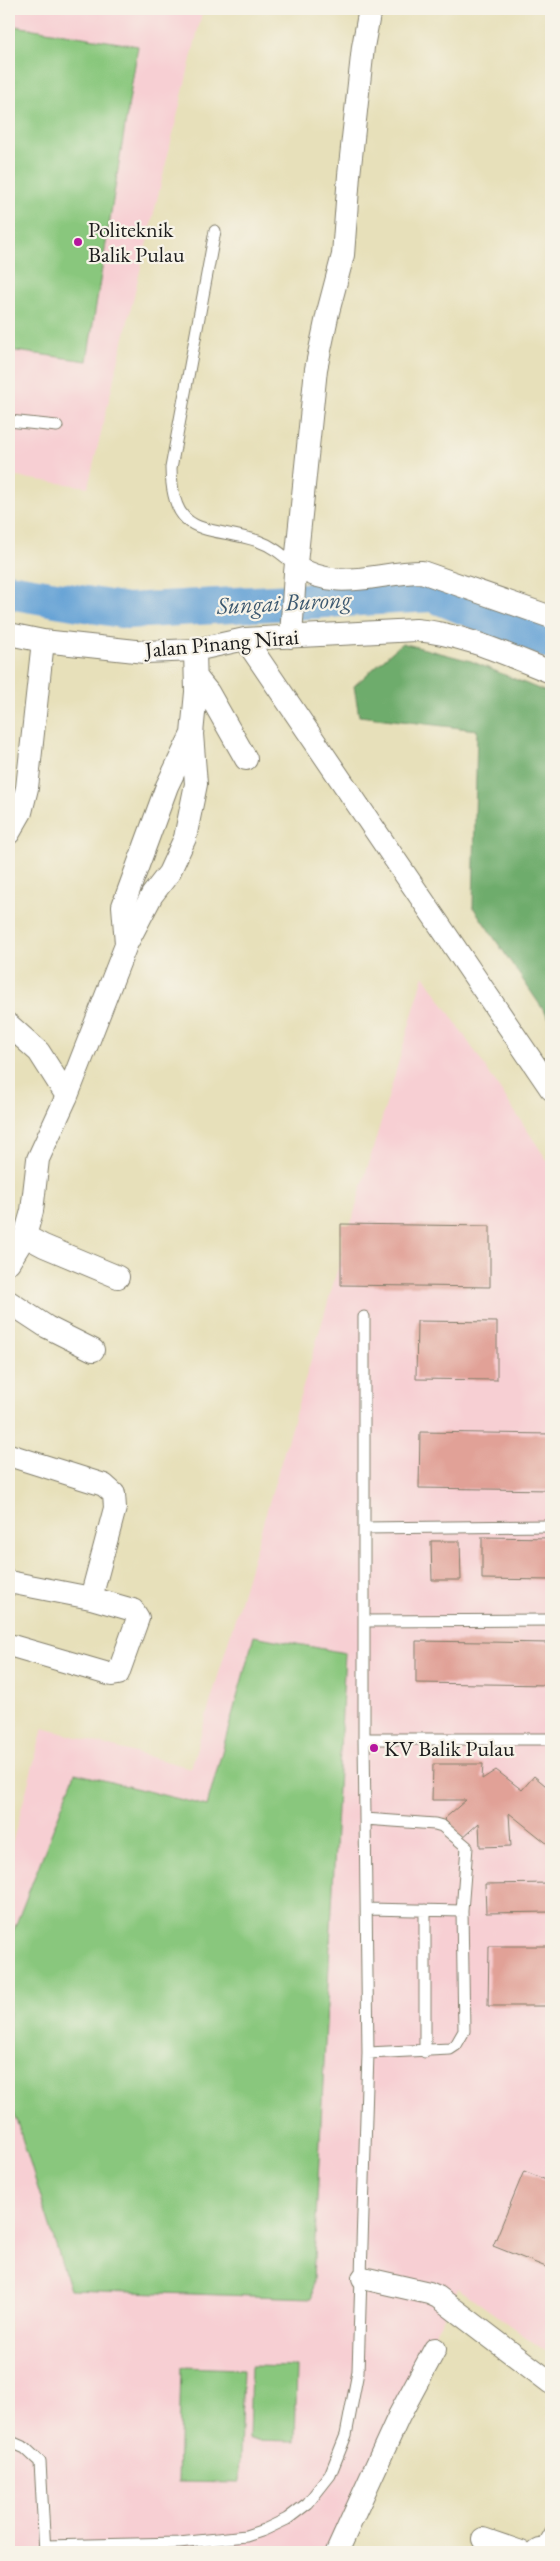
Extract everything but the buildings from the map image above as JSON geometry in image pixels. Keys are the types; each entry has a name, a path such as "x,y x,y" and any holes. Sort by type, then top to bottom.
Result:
{"street":[{"path":"291,629 295,570 316,369 343,255 349,175 363,47 370,9"},
{"path":"295,570 316,578 341,581 401,572 422,572 551,617"},
{"name":"Jalan Pinang Nirai","path":"9,634 43,641 145,652 195,650 291,629 346,634 392,630 444,632 551,672"},
{"path":"245,639 551,1089"},
{"path":"10,830 21,812 27,788 43,641"},
{"path":"9,1262 25,1236 32,1212 38,1158 67,1096 126,944 148,903 168,873 185,838 196,784 192,734 196,677 195,650"},
{"path":"196,677 208,692 246,759"},
{"path":"126,944 123,906 167,786 192,734"},
{"path":"9,1025 39,1052 67,1096"},
{"path":"25,1236 44,1246 118,1276"},
{"path":"9,1302 47,1327 93,1350"},
{"path":"9,1455 104,1485 114,1494 115,1508 91,1598"},
{"path":"9,1582 91,1598 134,1610 138,1618 118,1674 108,1675 9,1645"},
{"path":"363,2278 429,2293 438,2297 551,2383"},
{"path":"337,2552 399,2416 435,2349"},
{"path":"483,2539 537,2546"}],"lane":[{"path":"215,231 170,468 171,492 182,516 195,525 214,533 266,544 274,548 295,570"},
{"path":"9,421 57,426"},
{"path":"9,2441 25,2448 40,2462 45,2549 179,2547 246,2536 287,2519 308,2503 330,2475 346,2435 358,2372 363,2278 368,2053 364,1739 364,1317"},
{"path":"364,1528 551,1526"},
{"path":"364,1621 551,1620"},
{"path":"364,1739 551,1739"},
{"path":"365,1818 435,1824 442,1826 467,1847 462,1911 464,2032 456,2045 450,2050 368,2053"},
{"path":"367,1909 462,1911"},
{"path":"425,2052 426,1910"}],"shaded area":[{"name":"Politeknik Balik Pulau","path":"9,9 203,9 88,487 9,476"},
{"name":"KV Balik Pulau","path":"424,975 551,1166 551,2355 458,2288 329,2545 328,2552 9,2552 9,1855 43,1728 191,1768"}],"green space":[{"path":"9,25 138,46 87,361 9,350"},
{"path":"402,643 471,661 551,694 551,1021 473,907 477,730 359,716 354,686"},
{"path":"254,1636 345,1653 312,2298 70,2290 9,2097 9,1942 75,1773 207,1806"},
{"path":"251,2366 297,2367 295,2441 249,2440"},
{"path":"181,2367 243,2369 239,2483 178,2482"}],"waterway":[{"name":"Sungai Burong","path":"9,591 127,611 433,594 551,642"}],"place":[{"name":"Politeknik Balik Pulau","path":"78,242"},
{"name":"KV Balik Pulau","path":"374,1748"}]}
